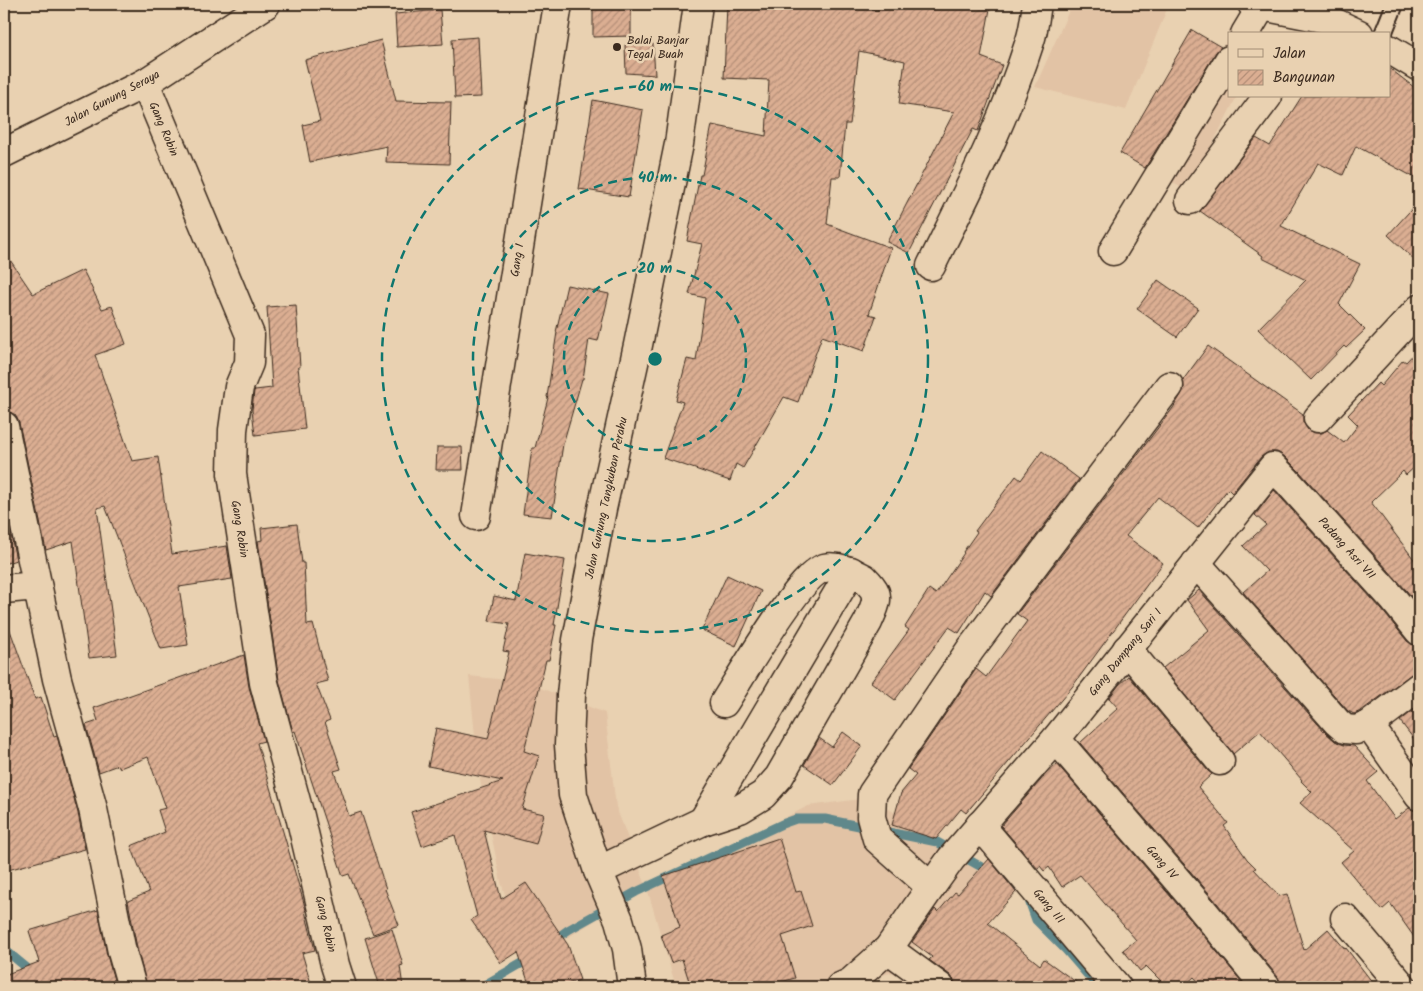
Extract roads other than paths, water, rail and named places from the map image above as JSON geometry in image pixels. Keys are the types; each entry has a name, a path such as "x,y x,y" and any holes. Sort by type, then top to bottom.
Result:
{"street":[{"name":"Jalan Gunung Seraya","path":"4,153 144,83 266,4"},
{"name":"Gang I","path":"476,516 558,4"},
{"name":"Jalan Gunung Tangkuban Perahu","path":"632,987 627,949 619,920 600,878 573,795 569,744 571,695 577,640 602,509 679,144 698,4"},
{"path":"930,266 977,175 1004,111 1031,40 1037,4"},
{"path":"1246,32 1259,4 1321,26 1350,32"},
{"path":"1390,50 1419,67"},
{"path":"1113,252 1228,62"},
{"name":"Gang Robin","path":"144,83 250,335 249,363 239,387 233,430 232,474 264,683 300,816 338,976"},
{"path":"1190,200 1266,98"},
{"path":"1318,418 1419,309"},
{"path":"931,887 877,840 871,818 872,794 970,650 1169,386"},
{"path":"4,426 57,679 93,809 122,952 132,987"},
{"name":"Gang Dampang Sari I","path":"840,987 851,982 888,950 951,860 1056,738 1274,467"},
{"name":"Padang Asri VII","path":"1274,467 1288,480 1419,630"},
{"path":"1196,563 1345,729 1356,730 1369,725 1419,687"},
{"path":"600,878 703,821 740,809 763,795 779,777 868,622 877,601 876,592 867,580 851,571 834,568 822,568 809,577 789,602 724,703"},
{"path":"703,821 851,571"},
{"path":"4,589 37,586"},
{"path":"1127,649 1220,760"},
{"path":"1369,725 1419,796"},
{"name":"Gang IV","path":"1056,738 1266,987"},
{"name":"Gang III","path":"976,830 1117,987"},
{"path":"1346,918 1403,987"},
{"path":"888,950 940,987"}],"lane":[{"path":"1384,32 1396,4"}],"waterway":[{"path":"553,941 568,930 636,892 782,824 796,819 825,819 937,842 1026,892 1036,920 1066,950 1098,987"},
{"path":"4,949 27,968 39,987"},
{"path":"481,987 531,958"}],"place":[{"name":"Balai Banjar Tegal Buah","path":"617,47"}]}
